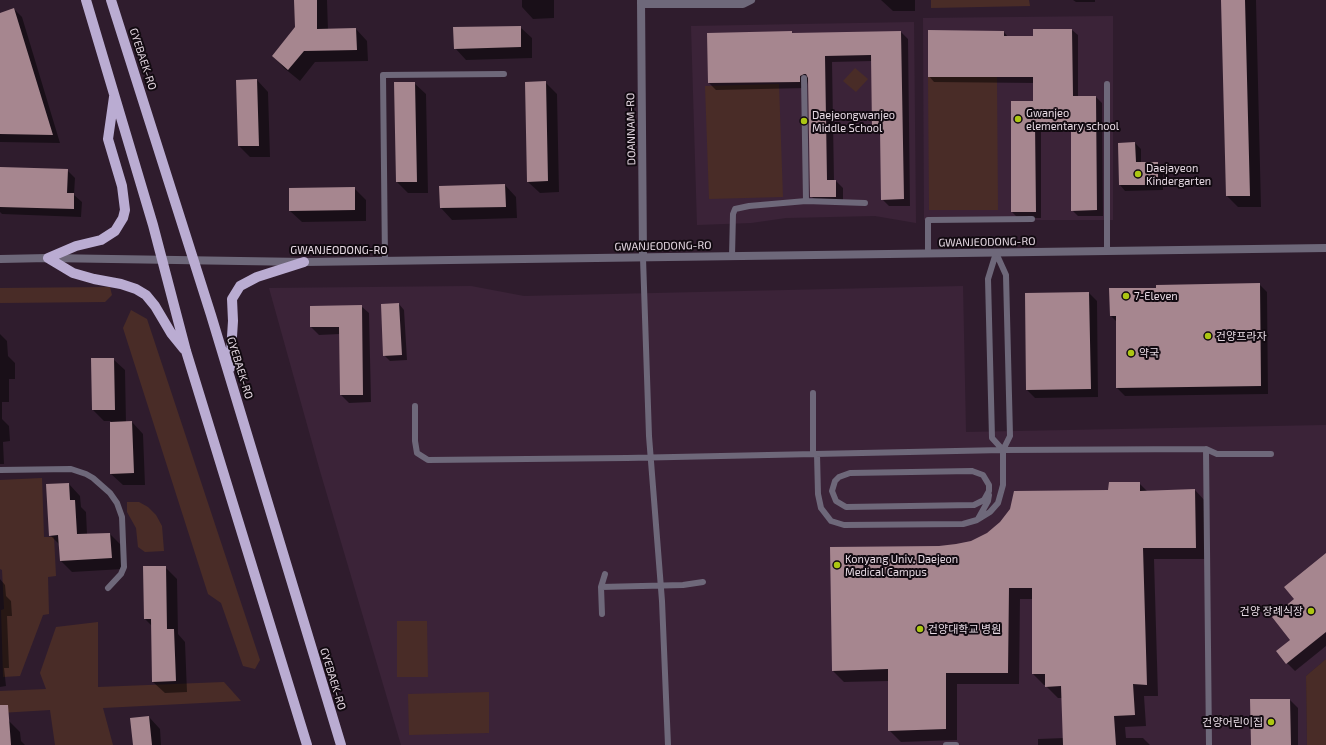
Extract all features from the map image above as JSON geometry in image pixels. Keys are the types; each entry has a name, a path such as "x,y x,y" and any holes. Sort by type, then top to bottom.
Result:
{"main road":[{"path":"86,0 162,260 186,351 307,745"},
{"name":"GYEBAEK-RO","path":"111,0 181,215 341,745"},
{"path":"48,258 76,246 101,240 114,231 123,218 125,210 122,186 108,139 114,94"},
{"path":"48,258 73,273 124,285 136,289 146,295 155,306 171,333 186,351"},
{"path":"229,374 233,321 232,299 240,286 257,277 304,262"}],"street":[{"path":"641,2 743,4 750,0"},
{"name":"DOANNAM-RO","path":"641,2 644,258"},
{"name":"GWANJEODONG-RO","path":"0,259 48,258 304,262 1326,248"}],"lane":[{"path":"385,261 383,75 504,74"},
{"path":"804,78 806,201"},
{"path":"1107,84 1107,252"},
{"path":"732,256 733,214 736,209 749,206 806,201 865,204"},
{"path":"928,254 928,220 1032,218"},
{"path":"996,253 988,279 992,438 1003,450"},
{"path":"813,393 818,494 821,508 831,521 844,525 963,524 977,520 990,512 998,502 1002,485 1003,450 1010,436 1006,275 996,253"},
{"path":"644,258 649,436 661,585 668,745"},
{"path":"415,406 415,441 417,452 428,460 651,458 1003,450 1206,449 1217,454 1271,454"},
{"path":"1206,449 1209,745"},
{"path":"0,470 71,469 94,478 110,492 117,503 122,518 124,567 121,574 108,588"},
{"path":"977,520 988,501 989,485 983,475 972,471 850,473 839,476 835,481 832,491 836,501 846,507 974,505 988,501 1000,493"},
{"path":"979,503 987,496 989,491"},
{"path":"602,614 601,586 605,574"},
{"path":"601,586 661,585 703,582"},
{"path":"946,745 956,745"}],"shaded area":[{"path":"931,0 1029,0 1030,6 931,8"},
{"name":"Gwanjeo elementary school","path":"1113,16 1113,220 924,220 923,18"},
{"name":"Daejeongwanjeo Middle School","path":"914,22 916,223 875,216 786,218 751,223 697,225 691,26"},
{"path":"855,68 868,79 856,92 843,81"},
{"path":"928,77 997,77 998,210 929,210"},
{"path":"779,84 783,197 709,199 705,86"},
{"name":"Konyang Univ. Daejeon Medical Campus","path":"471,286 524,296 963,286 966,432 1326,425 1326,659 1306,676 1307,745 401,745 320,471 269,288"},
{"path":"110,287 112,295 105,302 0,303 0,288"},
{"path":"131,310 147,319 260,660 255,669 243,666 221,603 208,594 123,328"},
{"path":"42,478 44,537 54,537 56,576 48,577 49,614 43,615 20,676 3,677 1,610 4,609 2,570 0,569 0,480"},
{"path":"127,502 139,502 148,507 156,515 162,526 164,551 145,552 138,547 136,528 127,512"},
{"path":"397,621 427,621 428,677 397,677"},
{"path":"98,622 98,687 224,682 241,701 103,708 113,745 55,745 50,710 0,713 0,691 46,689 40,673 56,627"},
{"path":"1326,659 1326,745 1307,745 1306,676"},
{"path":"489,692 489,733 409,735 408,694"}],"building":[{"path":"294,0 317,0 317,29 356,28 357,50 304,51 288,70 272,56 295,27"},
{"path":"1221,0 1245,0 1250,196 1226,196"},
{"path":"14,8 53,135 0,134 0,13"},
{"path":"521,26 521,47 454,49 453,27"},
{"path":"1033,29 1072,29 1073,96 1096,96 1097,210 1071,211 1071,123 1035,123 1036,212 1011,212 1011,101 1033,101 1033,77 928,77 928,30 1004,31 1004,36 1033,36"},
{"path":"792,31 792,33 901,31 904,199 881,200 880,129 872,129 871,55 825,56 827,180 836,180 836,197 810,197 808,78 806,74 800,76 800,82 708,83 707,33"},
{"path":"257,79 259,146 238,146 236,80"},
{"path":"546,81 548,181 527,182 525,82"},
{"path":"394,82 415,82 417,182 396,182"},
{"name":"Daejayeon Kindergarten","path":"1135,142 1136,162 1158,162 1158,185 1119,185 1118,143"},
{"path":"0,167 68,169 67,193 74,193 74,209 0,207"},
{"path":"505,184 506,207 440,208 439,186"},
{"path":"355,187 355,210 289,211 289,188"},
{"name":"건양프라자","path":"1260,283 1261,386 1116,388 1116,316 1110,316 1109,288 1156,288 1156,285"},
{"path":"1089,292 1091,389 1026,390 1025,293"},
{"path":"399,303 402,355 383,356 381,304"},
{"path":"362,305 363,395 340,395 339,327 310,327 310,306"},
{"path":"91,358 114,358 115,410 92,410"},
{"path":"132,421 134,473 110,474 110,422"},
{"name":"건양대학교 병원","path":"1109,482 1140,482 1140,491 1195,489 1196,548 1143,548 1147,685 1133,684 1135,715 1114,716 1116,745 1063,745 1061,686 1045,687 1045,674 1032,674 1032,588 1009,588 1008,673 946,673 946,729 888,731 888,669 832,671 830,547 939,546 971,541 987,533 1000,522 1010,509 1014,491 1108,490"},
{"path":"69,483 70,500 75,500 77,534 110,533 112,558 60,561 58,535 49,536 46,484"},
{"name":"건양 장례식장","path":"1326,553 1326,632 1286,664 1276,651 1290,640 1272,617 1294,599 1284,587"},
{"path":"143,566 166,566 167,629 174,629 176,681 152,682 151,619 144,619"},
{"name":"건양어린이집","path":"1250,699 1290,699 1291,745 1251,745"},
{"path":"0,705 8,705 11,745 0,745"},
{"path":"149,716 152,745 133,745 130,718"}],"place":[{"name":"Gwanjeo elementary school","path":"1018,119"},
{"name":"Daejeongwanjeo Middle School","path":"804,121"},
{"name":"Daejayeon Kindergarten","path":"1138,174"},
{"name":"7-Eleven","path":"1126,296"},
{"name":"건양프라자","path":"1208,336"},
{"name":"약국","path":"1131,353"},
{"name":"Konyang Univ. Daejeon Medical Campus","path":"837,565"},
{"name":"건양 장례식장","path":"1311,611"},
{"name":"건양대학교 병원","path":"920,629"},
{"name":"건양어린이집","path":"1271,722"}]}
